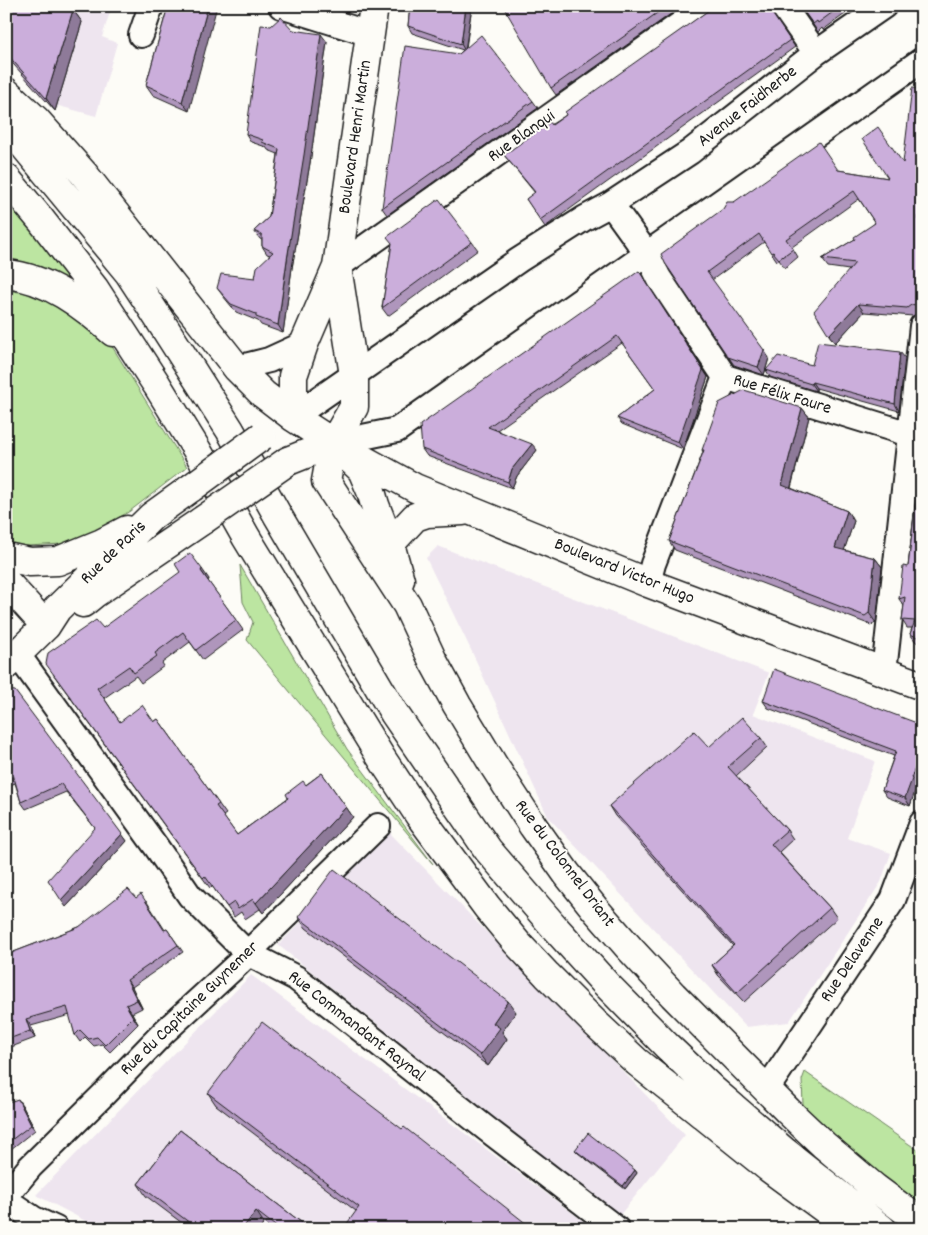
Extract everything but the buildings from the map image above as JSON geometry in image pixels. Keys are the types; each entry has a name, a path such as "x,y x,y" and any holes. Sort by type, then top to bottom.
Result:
{"main road":[{"name":"Boulevard Henri Martin","path":"293,417 293,376 304,344 337,267 374,6"},
{"path":"6,92 36,120 84,174 237,368 263,394 293,417 333,443 362,470 390,544 407,606"},
{"path":"6,124 129,273 230,430 278,516 394,713 488,850 562,936 667,1046 713,1090 785,1152 882,1229"},
{"path":"6,178 94,288 197,450 246,537 382,759 419,815 487,907 517,943 594,1022 638,1062 769,1168 852,1229"},
{"name":"Boulevard Henri Martin","path":"337,267 354,375 354,407 333,443 326,481 407,606"},
{"path":"6,274 37,281 71,299 91,313 137,354"},
{"name":"Rue de Paris","path":"46,626 57,608 152,516 262,436 293,417"},
{"name":"Rue de Paris","path":"10,653 46,626 70,615 94,594 288,461 333,443"},
{"name":"Boulevard Victor Hugo","path":"333,443 415,488 648,583 922,686"},
{"path":"390,544 415,517 427,513 472,511"},
{"path":"6,557 30,562 58,561 102,543 152,516"},
{"path":"6,582 46,626"},
{"name":"Rue du Colonnel Driant","path":"407,606 456,705 533,826 595,909 673,995 824,1145 922,1224"}],"street":[{"path":"141,35 151,6"},
{"path":"281,6 370,34"},
{"name":"Rue Blanqui","path":"337,267 706,6"},
{"path":"783,6 816,53"},
{"name":"Avenue Faidherbe","path":"293,417 519,260 585,218 611,204 690,152 816,53 884,6"},
{"path":"333,443 397,430 422,414 922,60"},
{"path":"611,204 647,254"},
{"name":"Rue Félix Faure","path":"647,254 659,278 725,377 916,436"},
{"path":"884,672 916,436 922,326"},
{"path":"237,368 269,360 304,344"},
{"path":"648,583 653,564 725,377"},
{"name":"Rue Commandant Raynal","path":"10,653 151,840 190,896 247,953 296,978 617,1229"},
{"name":"Rue Delavenne","path":"767,1089 893,900 922,823"},
{"name":"Rue du Capitaine Guynemer","path":"6,1196 30,1168 164,1032 240,962 378,826"},
{"path":"6,1200 34,1219 56,1229"}],"shaded area":[{"path":"6,6 112,6 102,37 117,43 96,116 59,106 55,111 6,56"},
{"path":"438,546 769,673 753,714 875,761 847,838 891,853 881,882 789,1022 746,1027 548,817 472,652 426,558"},
{"path":"390,833 685,1135 619,1216 278,945"},
{"path":"251,975 594,1229 101,1229 36,1195"}],"green space":[{"path":"6,198 67,272 72,286 6,263"},
{"path":"6,290 32,294 64,307 95,329 113,348 187,467 130,511 96,531 62,544 6,546"},
{"path":"240,565 347,749 433,864 247,640 253,622 243,602"},
{"path":"805,1072 922,1153 922,1211 866,1168 803,1105 802,1080"}]}
